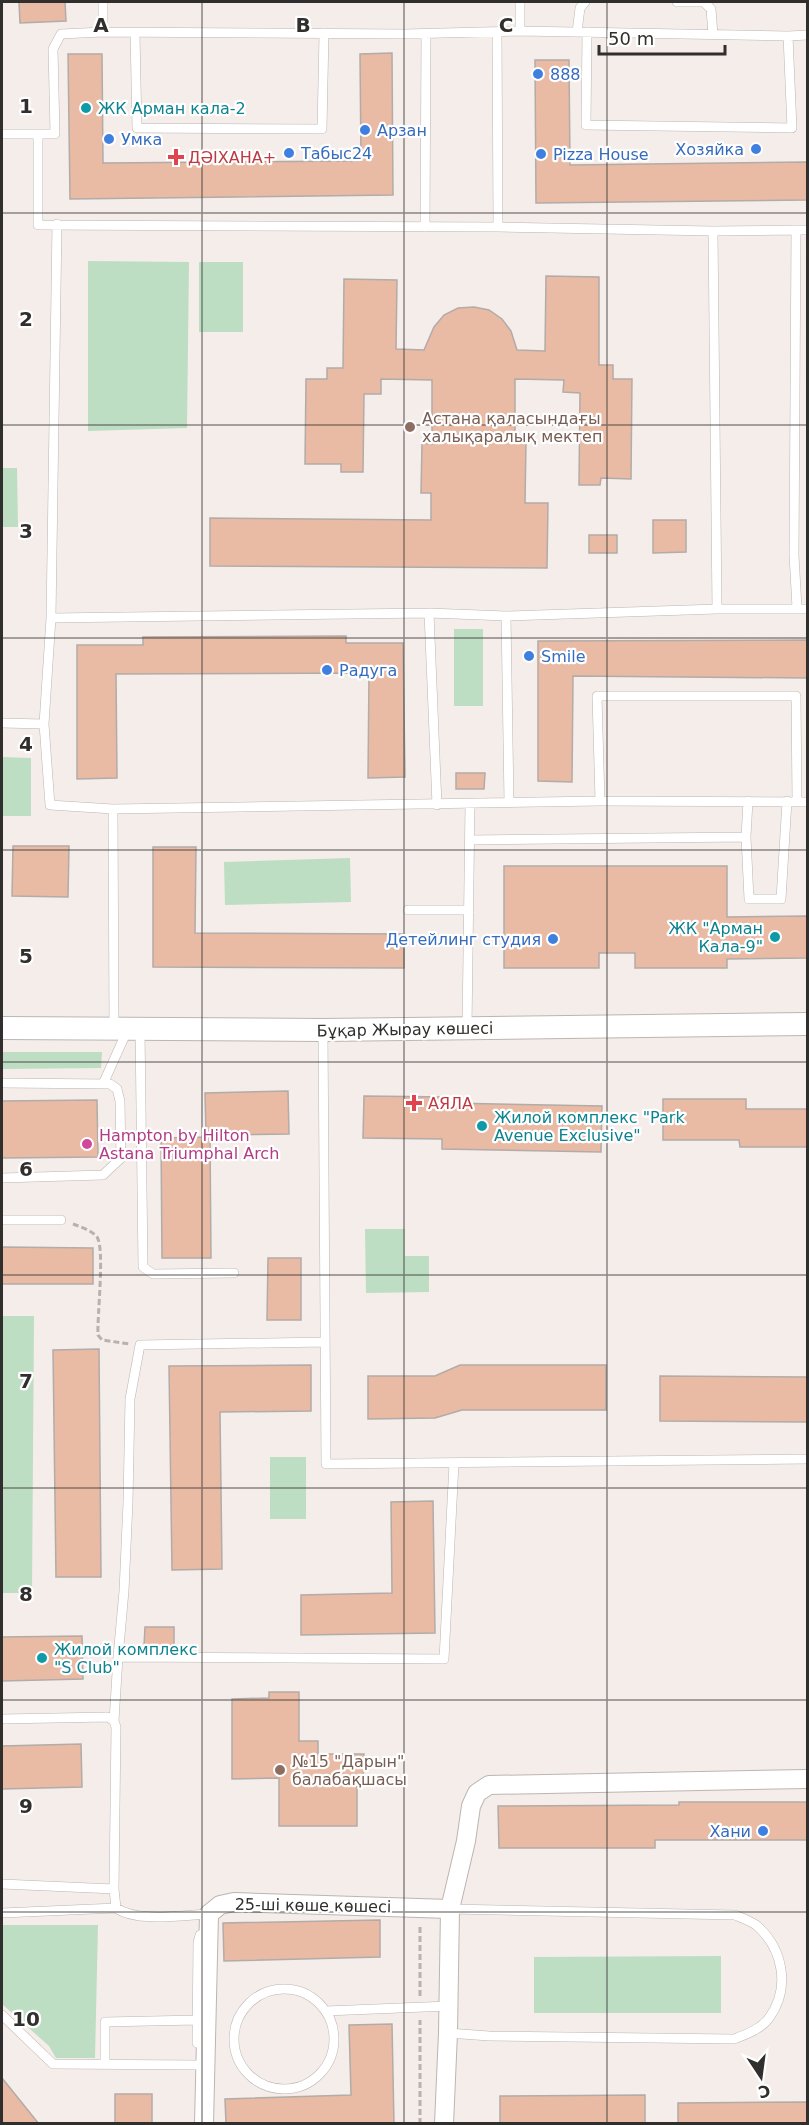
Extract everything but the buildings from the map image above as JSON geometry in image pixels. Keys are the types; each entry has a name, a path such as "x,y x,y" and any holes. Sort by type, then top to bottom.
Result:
{"street":[{"name":"Бұқар Жырау көшесі","path":"2,1028 323,1030 807,1024"},
{"path":"444,2124 450,1909 466,1841 471,1806 477,1793 489,1785 807,1779"},
{"name":"25-ші көше көшесі","path":"209,1923 220,1905 234,1902 450,1909"},
{"path":"204,2124 209,1923"}],"lane":[{"path":"103,2 103,32"},
{"path":"520,2 520,31"},
{"path":"585,2 580,8 586,125 792,128 788,36"},
{"path":"677,2 704,2 711,9 713,34"},
{"path":"2,134 55,134 53,49 61,34 103,32 135,34 426,34 520,31 807,35"},
{"path":"497,32 498,227"},
{"path":"135,34 137,128 322,129 324,33"},
{"path":"425,227 426,34"},
{"path":"38,135 38,225 807,230"},
{"path":"57,225 51,618 44,724 50,805 113,809 600,801 807,802"},
{"path":"796,230 794,555 797,608"},
{"path":"713,231 717,609"},
{"path":"51,618 429,613 506,616 717,609 807,609"},
{"path":"429,613 437,805"},
{"path":"506,616 509,802"},
{"path":"600,801 597,696 796,696 797,801"},
{"path":"2,723 44,724"},
{"path":"748,801 746,837 749,899 780,899 787,801"},
{"path":"467,1029 470,804"},
{"path":"113,809 143,1267 153,1274 234,1273"},
{"path":"470,840 746,837"},
{"path":"408,910 468,910"},
{"path":"104,1084 127,1029"},
{"path":"323,1030 326,1464 807,1459"},
{"path":"2,1083 110,1084 117,1089 120,1101 121,1158 103,1175 2,1178"},
{"path":"2,1220 61,1220"},
{"path":"116,1908 114,1889 116,1727 114,1721 128,1513 130,1399 140,1345 325,1342"},
{"path":"118,1657 444,1659 454,1463"},
{"path":"2,1719 108,1718 114,1721"},
{"path":"2,1884 114,1889"},
{"path":"2,1913 116,1908 136,1917 209,1923"},
{"path":"448,2033 489,2036 734,2039 753,2032 769,2019 779,2001 783,1987 780,1962 769,1939 754,1924 735,1915 450,1909"},
{"path":"196,2124 198,1943 200,1935 209,1923"},
{"path":"326,2011 333,2028 333,2050 329,2060 315,2078 295,2088 273,2088 253,2079 245,2071 235,2051 234,2040 238,2018 252,2001 272,1991 294,1990 315,2000 326,2011 448,2006"},
{"path":"2,2015 53,2064 197,2065"},
{"path":"105,2064 105,2022 197,2020"}],"path":[{"path":"61,1220 83,1227 99,1240 98,1335 102,1340 140,1345"}],"green space":[{"path":"88,261 189,262 187,428 88,431"},
{"path":"199,262 243,262 243,332 199,332"},
{"path":"2,468 17,468 18,527 2,527"},
{"path":"454,629 483,629 483,706 454,706"},
{"path":"2,757 31,758 31,816 2,816"},
{"path":"350,858 351,902 225,905 224,862"},
{"path":"2,1052 102,1052 101,1068 2,1069"},
{"path":"365,1229 405,1229 405,1256 429,1256 429,1292 366,1293"},
{"path":"2,1316 34,1316 32,1593 2,1593"},
{"path":"270,1457 306,1457 306,1519 270,1519"},
{"path":"2,1925 98,1925 95,2058 56,2058 49,2046 2,2004"},
{"path":"721,1956 721,2013 534,2013 534,1957"}],"place":[{"name":"888","path":"538,74"},
{"name":"ЖК Арман кала-2","path":"86,108"},
{"name":"Арзан","path":"365,130"},
{"name":"Умка","path":"109,139"},
{"name":"Хозяйка","path":"756,149"},
{"name":"Табыс24","path":"289,153"},
{"name":"Pizza House","path":"541,154"},
{"name":"ДӘІХАНА+","path":"176,157"},
{"name":"Астана қаласындағы халықаралық мектеп","path":"410,427"},
{"name":"Smile","path":"529,656"},
{"name":"Радуга","path":"327,670"},
{"name":"ЖК \"Арман Кала-9\"","path":"775,937"},
{"name":"Детейлинг студия","path":"553,939"},
{"name":"АЯЛА","path":"414,1103"},
{"name":"Жилой комплекс \"Park Avenue Exclusive\"","path":"482,1126"},
{"name":"Hampton by Hilton Astana Triumphal Arch","path":"87,1144"},
{"name":"Жилой комплекс \"S Club\"","path":"42,1658"},
{"name":"№15 \"Дарын\" балабақшасы","path":"280,1770"},
{"name":"Хани","path":"763,1831"}]}
